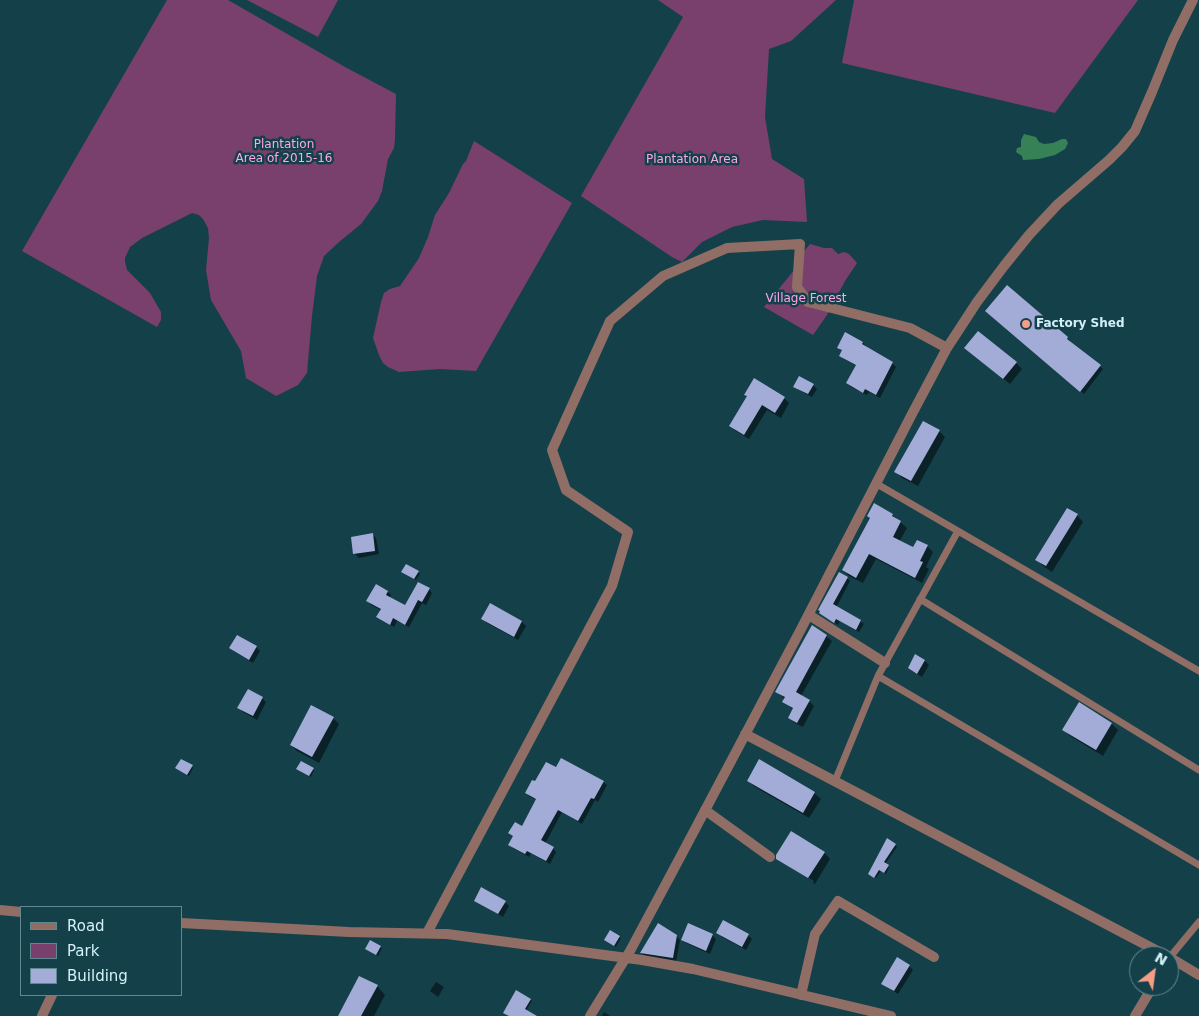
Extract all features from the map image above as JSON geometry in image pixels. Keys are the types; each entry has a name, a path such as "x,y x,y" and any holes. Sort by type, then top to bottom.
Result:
{"street":[{"path":"590,1016 625,958 746,734 947,348 977,302 1030,235 1058,204 1110,160 1135,131 1173,40 1193,0"},
{"path":"426,933 612,586 628,532 566,490 552,450 610,321 663,276 727,248 800,244 797,287 808,302 910,328 947,348"},
{"path":"808,615 885,662"},
{"path":"746,734 1148,946"},
{"path":"705,810 770,857"},
{"path":"802,995 815,934 838,901 934,957"},
{"path":"0,910 20,912"},
{"path":"182,923 349,932 447,934 642,960 693,969 890,1016"},
{"path":"1179,963 1199,975"},
{"path":"42,1016 52,996"},
{"path":"1135,1016 1147,996"}],"lane":[{"path":"876,484 1199,671"},
{"path":"835,781 878,676 958,531"},
{"path":"920,599 1199,770"},
{"path":"878,676 1199,865"},
{"path":"1178,946 1199,922"}],"green space":[{"name":"Plantation Area of 2015-16","path":"167,0 228,0 396,94 394,148 388,159 382,191 378,201 361,224 324,256 317,276 307,373 298,385 276,396 246,378 241,351 211,300 206,270 208,228 199,215 192,213 142,238 130,247 125,258 127,270 150,293 161,312 161,320 157,327 22,251"},
{"path":"247,0 338,0 318,37"},
{"name":"Plantation Area","path":"658,0 836,0 791,41 769,49 765,117 772,159 804,179 807,222 763,220 732,227 702,242 682,262 581,196 683,17"},
{"path":"854,0 1138,0 1055,113 842,63"},
{"path":"474,141 572,203 476,371 440,369 399,372 383,363 373,338 381,302 384,293 400,286 419,258 435,215 466,161"},
{"name":"Village Forest","path":"810,244 832,248 838,254 844,252 849,254 857,263 827,315 813,335 764,307 795,269 801,255"}],"shaded area":[{"path":"1024,134 1036,137 1039,142 1044,144 1062,139 1066,139 1068,143 1065,149 1055,155 1023,160 1022,156 1016,152 1017,148 1021,147 1021,140"}],"building":[{"name":"Factory Shed","path":"1007,285 1068,337 1067,339 1101,365 1080,392 985,311"},
{"path":"978,331 1017,362 1003,379 964,348"},
{"path":"845,332 893,362 876,395 865,389 863,393 846,383 856,365 839,356 842,350 837,348"},
{"path":"799,376 814,384 808,394 793,387"},
{"path":"754,378 785,397 775,413 762,405 744,435 729,426 747,396 744,395"},
{"path":"923,421 940,430 911,481 894,472"},
{"path":"874,503 901,521 893,537 913,547 917,540 928,545 920,561 923,562 915,578 869,554 856,578 842,570 870,518 867,516"},
{"path":"1067,508 1078,514 1046,566 1035,560"},
{"path":"373,533 375,551 353,554 351,537"},
{"path":"406,564 419,571 414,579 401,572"},
{"path":"839,572 848,577 833,604 861,620 856,630 836,619 834,623 819,613 820,611 818,610"},
{"path":"418,582 430,588 422,602 418,600 405,625 393,618 390,625 376,617 381,609 366,601 376,584 388,591 386,595 405,605"},
{"path":"490,603 522,621 514,637 481,619"},
{"path":"812,625 827,635 796,692 810,700 797,723 788,718 793,708 782,702 785,697 775,692"},
{"path":"237,635 257,646 249,660 229,648"},
{"path":"915,654 925,660 917,674 908,668"},
{"path":"248,689 263,697 253,716 237,708"},
{"path":"1079,702 1112,723 1096,750 1062,730"},
{"path":"311,705 334,717 312,757 290,745"},
{"path":"561,758 604,781 594,799 591,798 578,821 558,810 541,840 554,847 546,861 527,851 525,854 508,845 513,836 508,833 515,822 522,826 536,799 525,793 532,780 535,781 546,762 556,767"},
{"path":"181,759 193,765 187,775 175,768"},
{"path":"759,759 815,792 803,813 747,781"},
{"path":"301,761 314,768 309,776 296,769"},
{"path":"791,831 825,852 808,878 776,859 776,855"},
{"path":"887,838 896,844 884,862 889,865 884,873 879,870 874,878 868,874"},
{"path":"481,887 506,901 498,914 474,901"},
{"path":"723,920 749,934 742,947 716,933"},
{"path":"658,923 677,935 673,958 640,953"},
{"path":"688,923 713,934 706,951 681,940"},
{"path":"610,930 620,936 614,946 604,940"},
{"path":"370,940 381,946 376,955 365,949"},
{"path":"897,957 910,965 894,991 881,984"},
{"path":"359,976 378,985 361,1016 338,1016"},
{"path":"516,990 531,999 525,1009 537,1016 509,1016 503,1013"}],"place":[{"name":"Factory Shed","path":"1026,324"}]}
